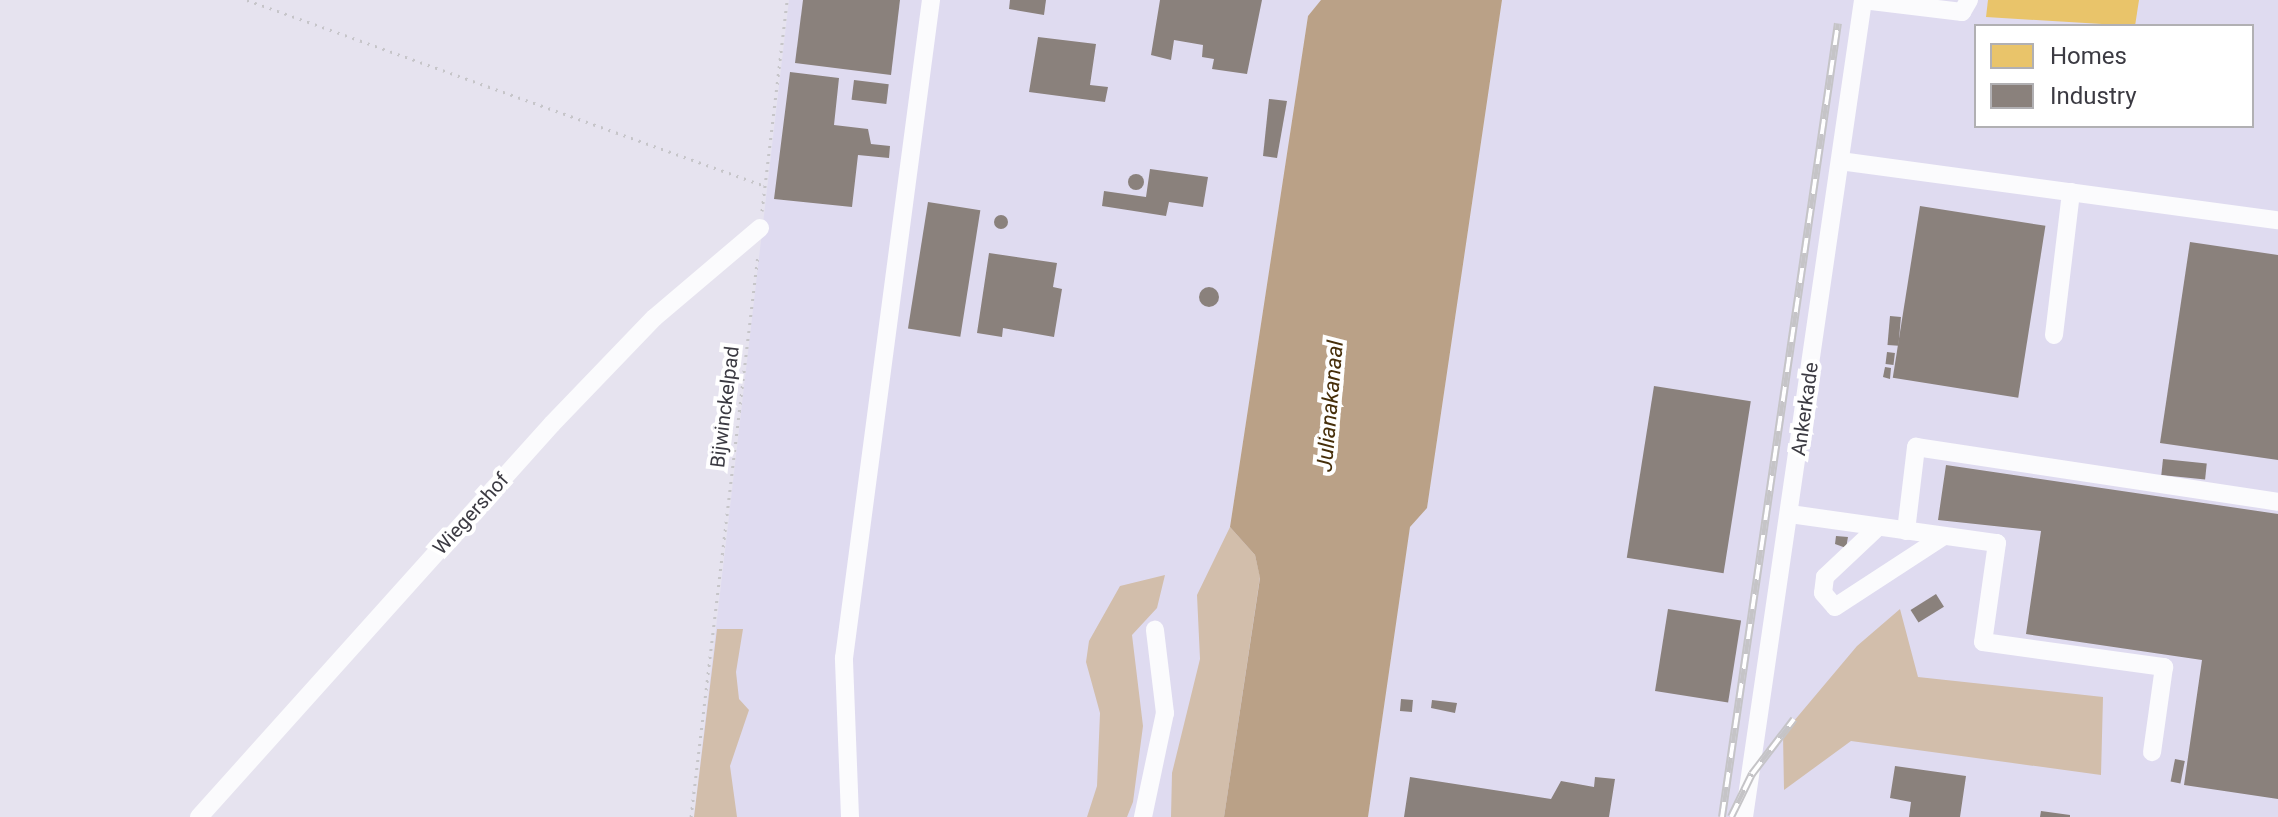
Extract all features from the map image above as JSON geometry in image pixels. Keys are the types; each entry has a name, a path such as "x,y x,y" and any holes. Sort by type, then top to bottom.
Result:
{"street":[{"path":"850,817 844,658 931,0"},
{"path":"1863,0 1962,12 1969,0"},
{"name":"Ankerkade","path":"1744,817 1863,0"},
{"path":"1840,161 2278,220"},
{"path":"2054,335 2071,192"},
{"name":"Wiegershof","path":"199,817 552,424 654,318 760,228"},
{"path":"1906,531 1916,447 2278,502"},
{"path":"1790,514 1997,543 1983,642 2164,667 2152,752"},
{"path":"1878,527 1825,577 1823,593 1835,607 1944,536"},
{"path":"1143,817 1165,713 1155,630"}],"path":[{"path":"247,0 765,186"},
{"name":"Bijwinckelpad","path":"691,817 787,0"}],"shaded area":[{"path":"789,0 1321,0 1308,16 1230,527 1244,538 1260,577 1224,817 694,817"},
{"path":"1502,0 2278,0 2278,817 1368,817 1410,527 1427,508"},
{"path":"1230,527 1255,555 1260,577 1224,817 1171,817 1172,773 1200,659 1197,595"},
{"path":"1165,575 1157,608 1132,635 1143,726 1133,802 1127,817 1087,817 1097,786 1100,713 1086,662 1089,641 1120,586"},
{"path":"1900,609 1918,677 2103,697 2101,775 1851,741 1784,790 1783,734 1857,646"},
{"path":"717,629 743,629 736,672 739,699 749,710 730,766 737,817 694,817"}],"water":[{"name":"Julianakanaal","path":"1321,0 1502,0 1427,508 1410,527 1368,817 1224,817 1260,578 1255,555 1230,527 1308,16"}],"building: Homes":[{"path":"1988,0 2139,0 2135,24 1986,17"}],"building: Industry":[{"path":"803,0 900,0 891,75 795,63"},
{"path":"1010,0 1046,0 1044,15 1009,9"},
{"path":"1160,0 1262,0 1247,74 1212,69 1214,59 1202,57 1203,45 1174,40 1171,60 1151,55"},
{"path":"1038,37 1096,44 1090,85 1108,87 1105,102 1029,92"},
{"path":"790,72 839,78 834,125 868,129 871,144 890,146 889,158 858,155 852,207 774,199"},
{"path":"854,80 889,84 886,104 852,100"},
{"path":"1269,99 1287,101 1277,158 1263,156"},
{"path":"1150,169 1208,177 1203,207 1169,202 1166,216 1102,206 1104,191 1146,197"},
{"path":"1136,174 1144,182 1136,190 1128,182"},
{"path":"928,202 980,210 960,337 908,328"},
{"path":"1920,206 2045,226 2018,398 1893,378"},
{"path":"1001,215 1008,222 1001,229 994,222"},
{"path":"2190,242 2278,255 2278,460 2160,443"},
{"path":"989,253 1057,263 1053,287 1062,289 1054,337 1003,328 1002,337 977,333"},
{"path":"1209,287 1216,290 1219,297 1216,304 1209,307 1202,304 1199,297 1202,290"},
{"path":"1890,316 1901,317 1898,346 1887,345"},
{"path":"1887,352 1895,353 1893,365 1886,364"},
{"path":"1885,367 1891,368 1890,379 1883,377"},
{"path":"1654,386 1751,401 1724,573 1627,558"},
{"path":"2163,459 2207,464 2205,480 2161,475"},
{"path":"1946,465 2278,514 2278,799 2184,785 2202,660 2026,634 2041,531 1938,520"},
{"path":"1836,536 1848,537 1846,548 1835,544"},
{"path":"1936,594 1944,607 1919,623 1911,610"},
{"path":"1668,609 1741,621 1728,703 1655,691"},
{"path":"1401,699 1413,700 1412,712 1400,711"},
{"path":"1432,700 1457,703 1455,713 1431,708"},
{"path":"2175,759 2185,761 2180,783 2171,782"},
{"path":"1895,766 1966,776 1960,817 1909,817 1911,802 1890,798"},
{"path":"1410,777 1551,799 1561,781 1594,787 1595,777 1615,779 1609,817 1404,817"},
{"path":"2041,811 2070,815 2070,817 2040,817"}],"railway":[{"path":"1722,817 1838,23"},
{"path":"1731,817 1752,774 1794,719"}]}
